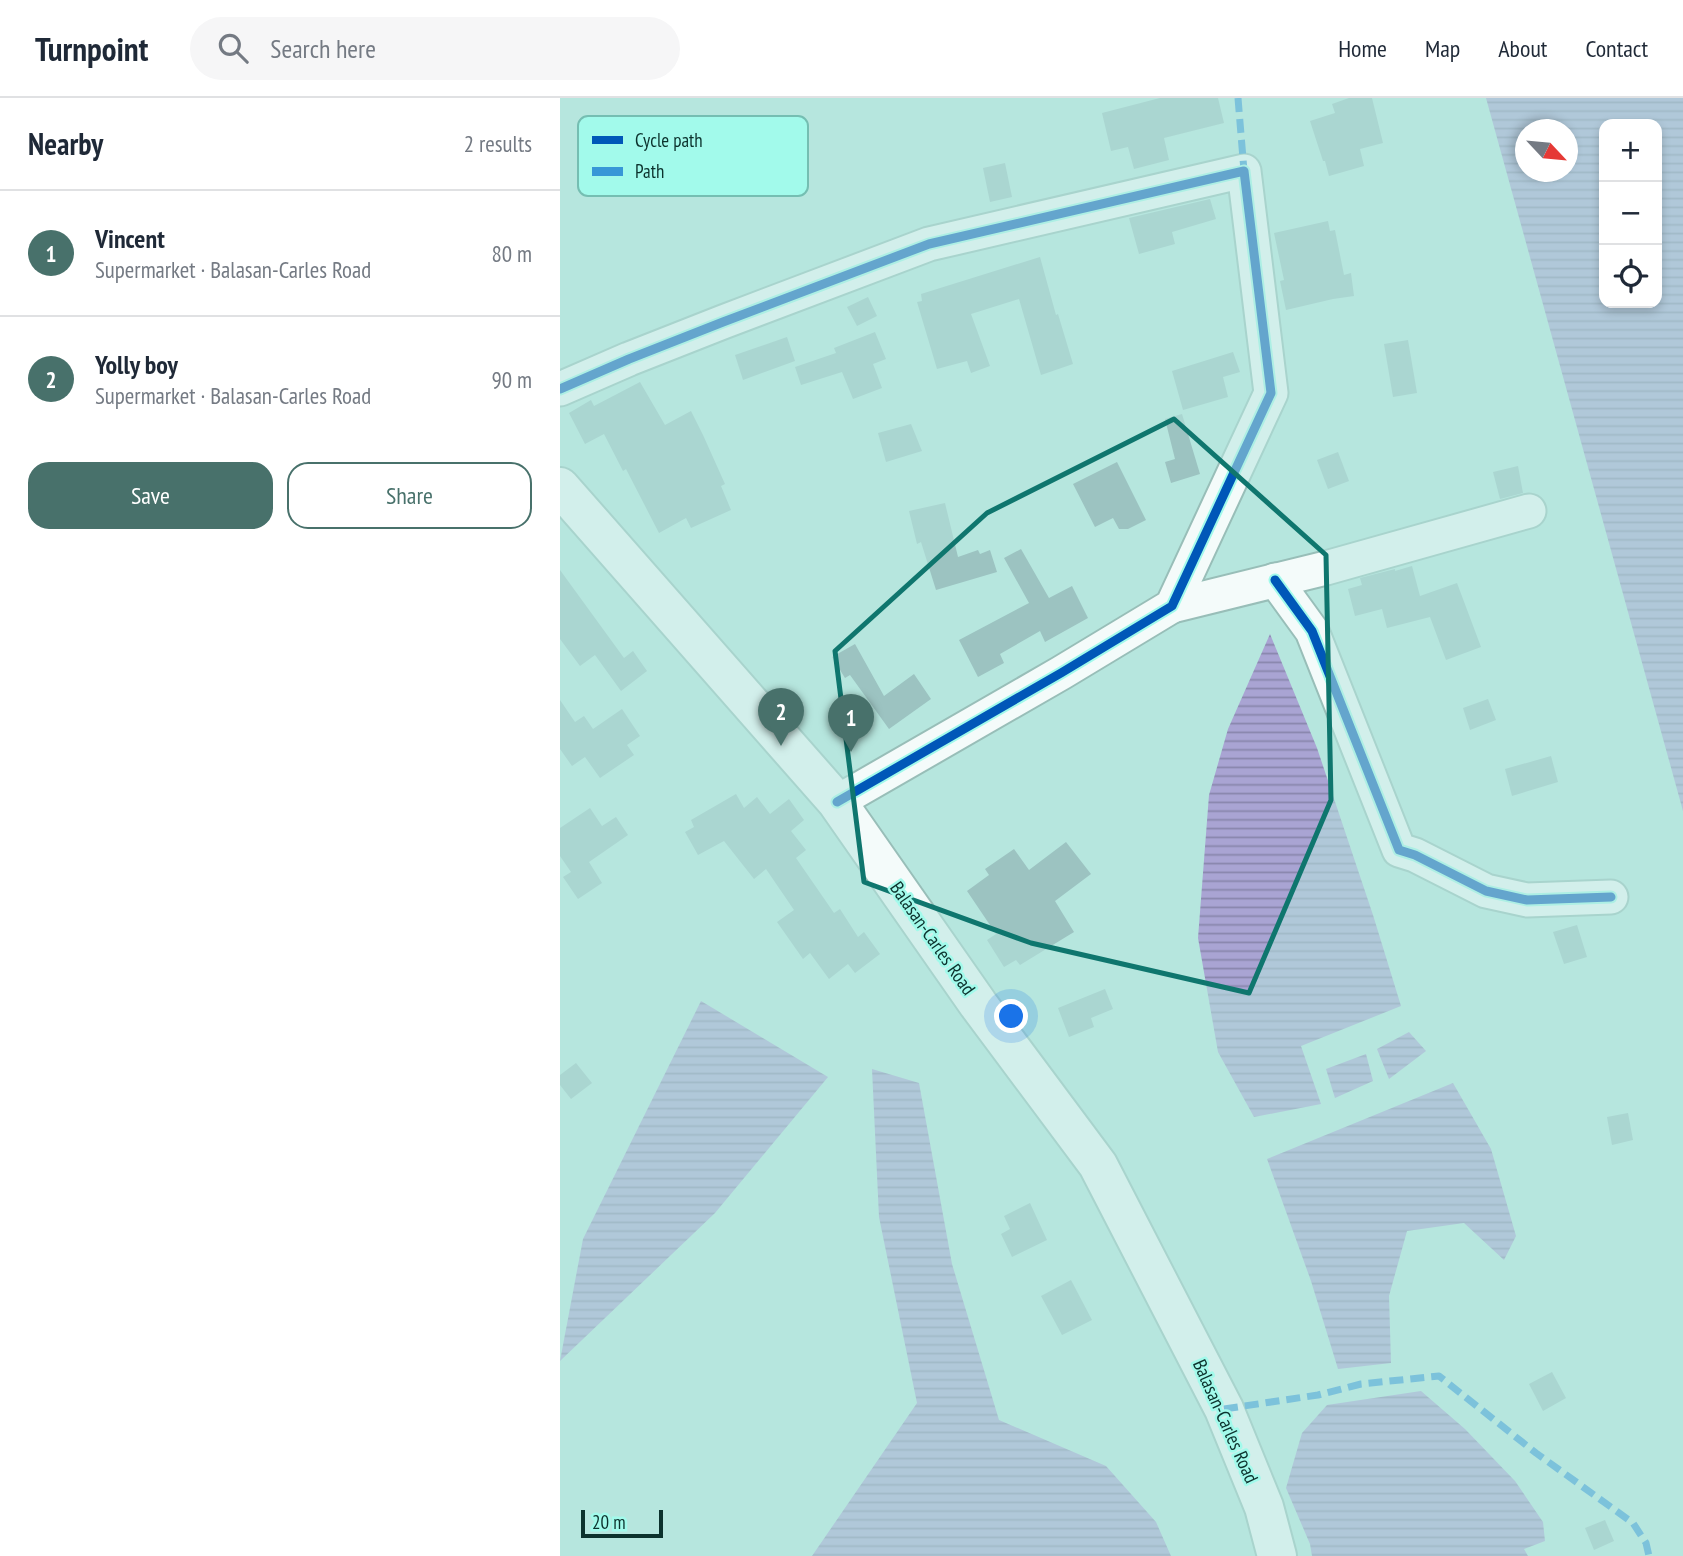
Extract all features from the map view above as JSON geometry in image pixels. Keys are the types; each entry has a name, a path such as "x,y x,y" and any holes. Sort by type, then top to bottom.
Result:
{"main road":[{"name":"Balasan-Carles Road","path":"560,487 837,802 978,1004 1098,1165 1224,1409 1264,1507 1277,1556"}],"street":[{"path":"560,390 629,359 929,244 1244,171 1272,393 1172,606"},
{"path":"837,802 1172,606 1326,568 1529,511"},
{"path":"1275,580 1312,631 1399,850 1415,855 1486,891 1513,897 1527,900 1611,897"}],"highlighted area":[{"path":"1174,419 1326,555 1331,800 1249,993 1031,943 864,882 835,651 987,513"}],"shaded area":[{"path":"1486,98 1683,98 1683,811"},
{"path":"1270,634 1317,748 1401,1006 1301,1046 1321,1104 1254,1117 1218,1052 1198,938 1209,795 1228,729"},
{"path":"701,1001 828,1077 715,1213 560,1361 583,1239"},
{"path":"1409,1032 1426,1051 1389,1079 1377,1049"},
{"path":"1366,1054 1373,1081 1335,1098 1326,1069"},
{"path":"872,1069 919,1083 952,1264 999,1420 1106,1466 1156,1522 1171,1556 812,1556 917,1403 879,1217"},
{"path":"1453,1083 1491,1149 1516,1236 1504,1260 1464,1223 1407,1231 1389,1296 1391,1363 1338,1369 1311,1281 1267,1159"},
{"path":"1421,1391 1465,1429 1515,1481 1543,1522 1545,1541 1524,1549 1528,1556 1312,1556 1310,1544 1286,1488 1302,1433 1327,1405"}],"building":[{"path":"1160,98 1218,98 1224,123 1164,138 1169,160 1134,169 1128,147 1111,151 1102,113"},
{"path":"1349,98 1372,98 1383,143 1360,149 1364,166 1329,176 1310,121 1335,113 1332,104"},
{"path":"1005,163 1012,197 990,202 983,168"},
{"path":"1210,199 1216,219 1172,232 1175,244 1139,254 1129,218"},
{"path":"1328,221 1330,231 1335,230 1344,275 1351,273 1354,296 1286,310 1280,281 1284,280 1274,233"},
{"path":"1040,257 1073,364 1041,375 1019,299 971,314 990,366 971,373 967,361 937,369 917,302 922,301 921,294"},
{"path":"868,297 877,316 857,326 847,307"},
{"path":"875,332 886,359 873,364 882,388 853,399 842,372 801,385 795,367 836,353 834,348"},
{"path":"787,337 795,361 743,380 735,355"},
{"path":"1408,340 1417,393 1393,397 1384,344"},
{"path":"1233,352 1240,372 1223,377 1228,397 1183,410 1172,371"},
{"path":"640,382 665,425 691,411 725,484 721,486 731,510 691,528 686,518 659,533 626,469 623,471 604,434 585,444 569,413 591,400 594,406"},
{"path":"1182,414 1200,474 1171,483 1165,462 1175,459 1165,419"},
{"path":"911,424 922,451 886,462 878,433"},
{"path":"1338,452 1349,481 1328,489 1317,460"},
{"path":"1117,462 1146,520 1128,529 1119,529 1113,518 1095,527 1073,484"},
{"path":"1518,466 1523,493 1500,499 1493,472"},
{"path":"945,503 958,557 978,550 980,554 990,550 997,572 936,590 921,542 917,544 909,511"},
{"path":"1021,549 1049,598 1072,586 1088,618 1045,642 1040,631 1000,654 1004,663 978,677 959,640 1029,603 1004,558"},
{"path":"1412,566 1420,596 1457,583 1481,647 1446,660 1430,617 1387,628 1382,609 1355,616 1348,589 1362,585 1360,578"},
{"path":"560,570 624,658 633,651 647,671 621,691 595,655 580,666 560,639"},
{"path":"855,644 884,696 914,674 931,699 889,729 850,675 845,678 832,657"},
{"path":"1488,699 1496,720 1470,730 1463,708"},
{"path":"560,700 575,722 584,716 593,729 622,709 640,736 627,745 634,755 600,778 585,757 572,766 560,749"},
{"path":"1551,756 1558,782 1512,796 1505,769"},
{"path":"736,794 744,808 757,797 770,814 789,799 804,820 791,831 806,850 796,858 834,913 840,909 858,937 864,932 880,954 855,973 848,964 829,979 810,953 803,959 777,922 794,910 766,869 754,879 724,841 698,855 685,832 694,827 691,820"},
{"path":"590,808 602,826 616,817 628,835 589,862 602,883 578,899 563,877 571,872 560,856 560,828"},
{"path":"1066,842 1091,874 1055,901 1074,932 1020,965 1016,960 1004,967 987,940 996,934 967,891 989,875 985,869 1014,849 1029,870"},
{"path":"1577,925 1587,957 1564,964 1553,932"},
{"path":"1105,989 1113,1009 1091,1018 1094,1027 1069,1037 1058,1008"},
{"path":"576,1063 592,1083 571,1099 560,1085 560,1075"},
{"path":"1628,1113 1633,1140 1612,1145 1607,1117"},
{"path":"1030,1203 1047,1240 1012,1257 1001,1234 1010,1229 1004,1216"},
{"path":"1071,1280 1092,1320 1062,1335 1041,1296"},
{"path":"1552,1372 1566,1398 1543,1411 1529,1384"},
{"path":"1605,1520 1614,1541 1594,1550 1585,1528"}],"marked path":[{"path":"1238,98 1244,171"},
{"path":"1224,1409 1318,1395 1361,1384 1439,1376 1536,1453 1633,1523 1646,1543 1649,1556"}],"cycle path":[{"path":"560,389 723,322 929,244 1244,171 1271,393 1172,606 837,802"},
{"path":"1275,580 1312,631 1399,850 1415,855 1486,891 1527,900 1611,897"}],"place":[{"name":"Yolly boy","path":"781,746"},
{"name":"Vincent","path":"851,752"}]}
